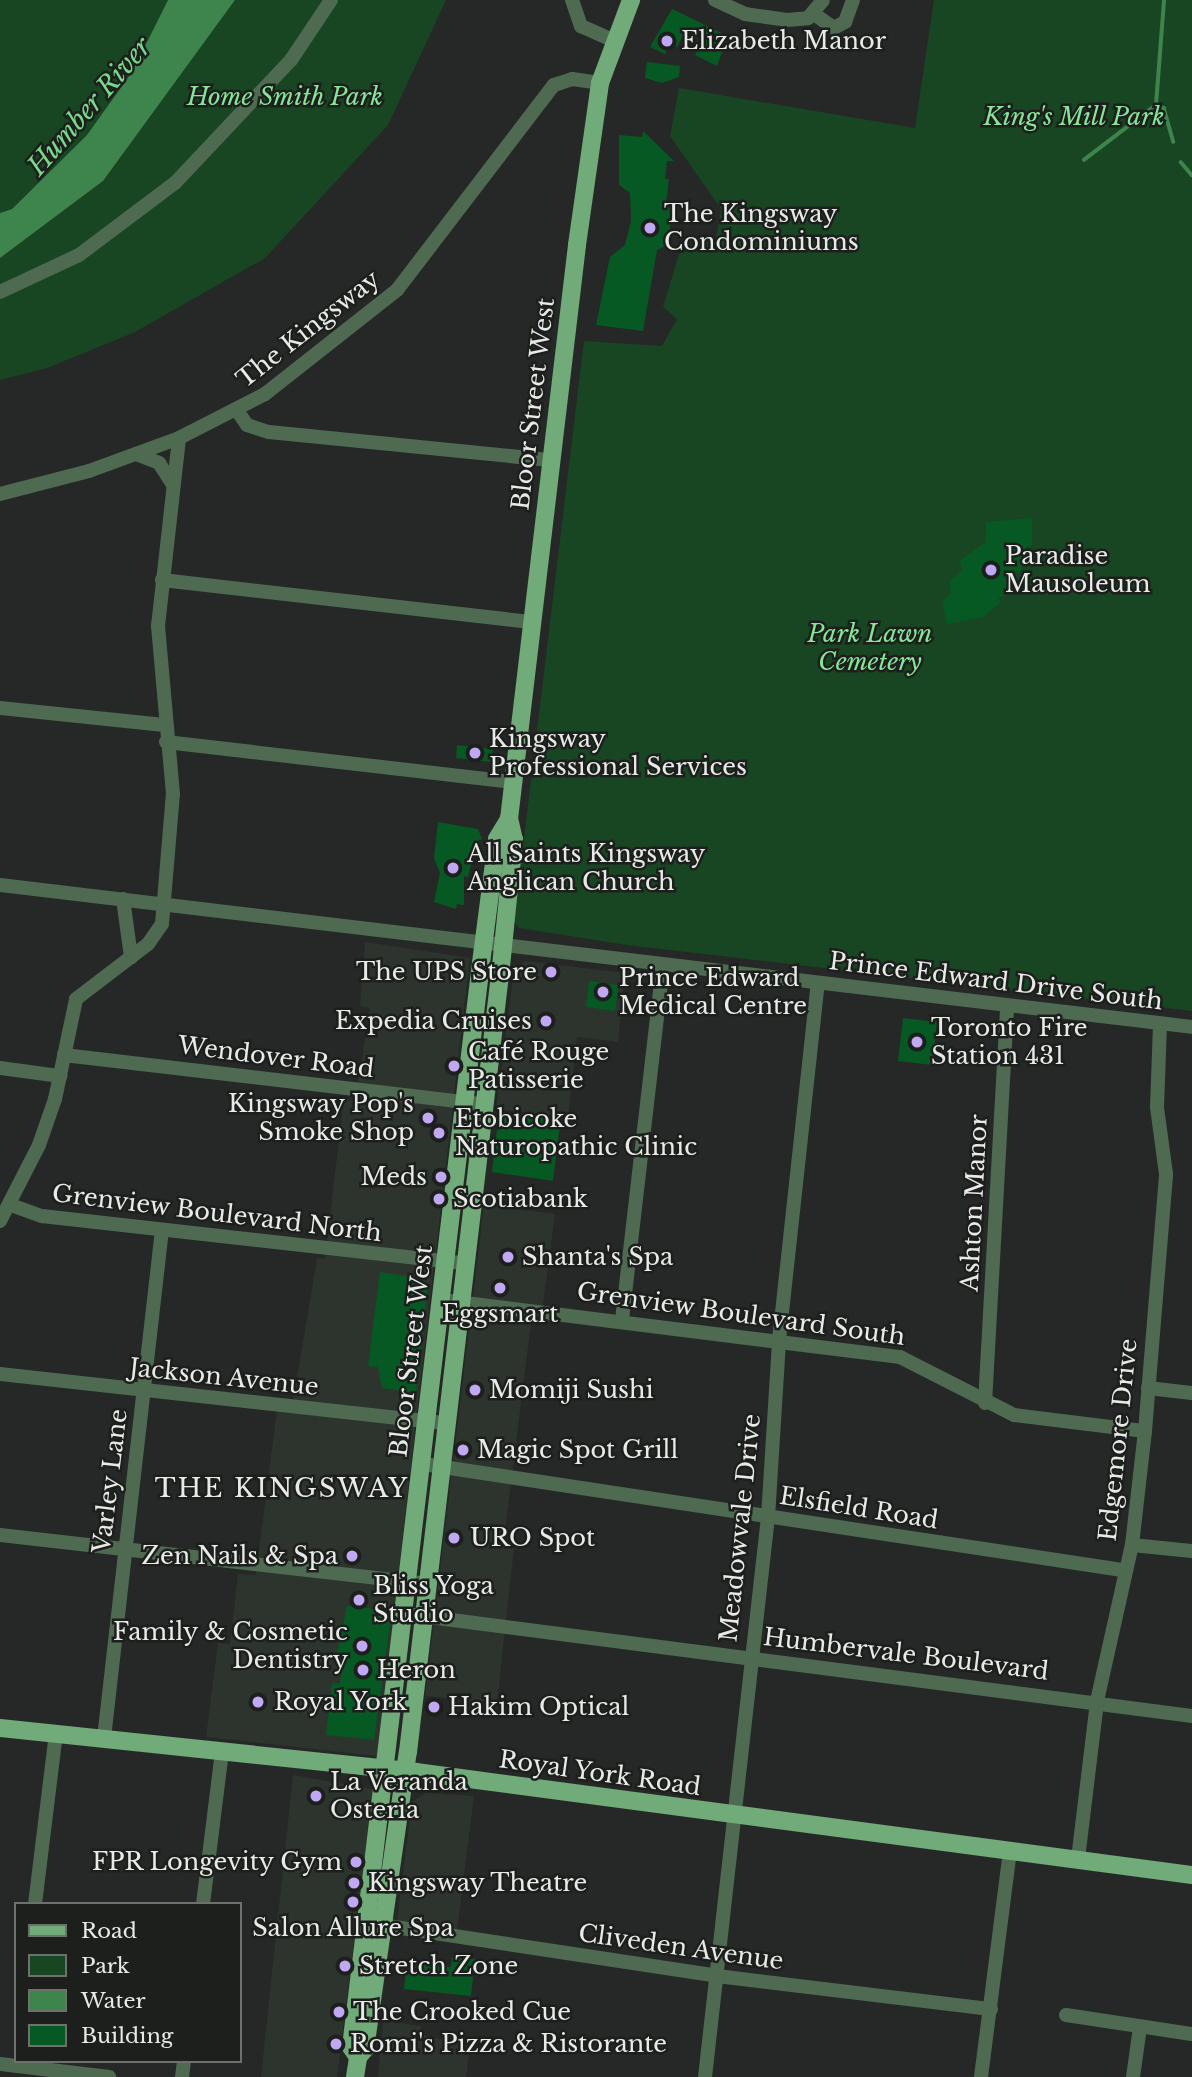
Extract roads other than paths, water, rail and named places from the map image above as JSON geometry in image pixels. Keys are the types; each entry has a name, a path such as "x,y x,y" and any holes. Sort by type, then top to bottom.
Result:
{"main road":[{"name":"Bloor Street West","path":"375,1924 405,1771 416,1582 474,1103 503,943 514,840 509,819 531,622 600,83 613,40 631,0"},
{"name":"Bloor Street West","path":"474,1103 484,940 496,839 509,819"},
{"name":"Bloor Street West","path":"355,2077 358,2057 365,2049 386,1769 414,1615"},
{"name":"Royal York Road","path":"0,1728 405,1771 1192,1875"}],"street":[{"path":"0,292 79,255 175,183 291,60 331,0"},
{"path":"572,0 581,26 613,40"},
{"path":"715,0 745,14 787,20 814,14 823,0"},
{"path":"814,14 834,28 845,22 853,0"},
{"name":"The Kingsway","path":"0,494 136,454 238,412 356,327 397,290 554,85 572,79 600,83"},
{"path":"238,412 247,425 269,432 551,460"},
{"path":"0,1221 11,1205 39,1145 60,1076 76,999 159,932 166,904 173,794 164,725 158,626 179,438"},
{"path":"136,454 159,463 172,483"},
{"path":"162,580 531,622"},
{"path":"0,708 164,725"},
{"path":"166,742 513,782"},
{"name":"Prince Edward Drive South","path":"0,885 484,940 663,965 1192,1027"},
{"path":"123,899 131,957"},
{"path":"622,1320 663,965"},
{"name":"Meadowvale Drive","path":"705,2077 750,1657 768,1517 779,1340 818,982"},
{"name":"Ashton Manor","path":"985,1403 1007,1006"},
{"name":"Edgemore Drive","path":"1079,1859 1097,1701 1122,1570 1132,1545 1144,1431 1166,1174 1157,1107 1160,1024"},
{"name":"Wendover Road","path":"64,1055 474,1103"},
{"path":"0,1068 60,1076"},
{"name":"Grenview Boulevard North","path":"11,1205 42,1216 454,1262"},
{"name":"Varley Lane","path":"104,1738 162,1230"},
{"name":"Grenview Boulevard South","path":"450,1301 779,1340 914,1361 985,1403 1014,1415 1144,1431"},
{"name":"Jackson Avenue","path":"0,1374 435,1422"},
{"path":"1148,1388 1192,1393"},
{"name":"Elsfield Road","path":"430,1465 1122,1570"},
{"path":"0,1535 416,1582"},
{"path":"1132,1545 1192,1551"},
{"name":"Humbervale Boulevard","path":"414,1615 1097,1701 1192,1716"},
{"path":"35,1902 56,1734"},
{"path":"203,1902 222,1752"},
{"path":"981,2077 1010,1851"},
{"name":"Cliveden Avenue","path":"375,1924 717,1976 990,2009"},
{"path":"1066,2015 1192,2034"},
{"path":"1133,2077 1140,2027"},
{"path":"11,2066 109,2077"}],"water":[{"name":"Humber River","path":"168,0 235,0 103,181 0,258 0,213 12,209 87,135 132,72"}],"waterway":[{"path":"1084,160 1156,105 1164,0"},
{"path":"1157,105 1164,108 1174,142"},
{"path":"1181,162 1192,175"}],"place":[{"name":"Elizabeth Manor","path":"667,41"},
{"name":"The Kingsway Condominiums","path":"650,228"},
{"name":"Paradise Mausoleum","path":"991,570"},
{"name":"Kingsway Professional Services","path":"475,753"},
{"name":"All Saints Kingsway Anglican Church","path":"453,868"},
{"name":"The UPS Store","path":"551,972"},
{"name":"Prince Edward Medical Centre","path":"603,992"},
{"name":"Expedia Cruises","path":"546,1021"},
{"name":"Toronto Fire Station 431","path":"917,1042"},
{"name":"Café Rouge Patisserie","path":"454,1066"},
{"name":"Kingsway Pop's Smoke Shop","path":"428,1118"},
{"name":"Etobicoke Naturopathic Clinic","path":"439,1133"},
{"name":"Meds","path":"441,1177"},
{"name":"Scotiabank","path":"439,1199"},
{"name":"Shanta's Spa","path":"508,1257"},
{"name":"Eggsmart","path":"500,1288"},
{"name":"Momiji Sushi","path":"475,1390"},
{"name":"Magic Spot Grill","path":"463,1450"},
{"name":"URO Spot","path":"454,1538"},
{"name":"Zen Nails & Spa","path":"352,1556"},
{"name":"Bliss Yoga Studio","path":"359,1600"},
{"name":"Family & Cosmetic Dentistry","path":"362,1646"},
{"name":"Heron","path":"363,1670"},
{"name":"Royal York","path":"258,1702"},
{"name":"Hakim Optical","path":"434,1707"},
{"name":"La Veranda Osteria","path":"316,1796"},
{"name":"FPR Longevity Gym","path":"356,1862"},
{"name":"Kingsway Theatre","path":"354,1883"},
{"name":"Salon Allure Spa","path":"353,1902"},
{"name":"Stretch Zone","path":"345,1966"},
{"name":"The Crooked Cue","path":"339,2012"},
{"name":"Romi's Pizza & Ristorante","path":"336,2044"}],"district":[{"name":"THE KINGSWAY","path":"282,1489"}],"park label":[{"name":"Home Smith Park","path":"285,97"},
{"name":"King's Mill Park","path":"1074,117"},
{"name":"Park Lawn Cemetery","path":"870,648"}]}
